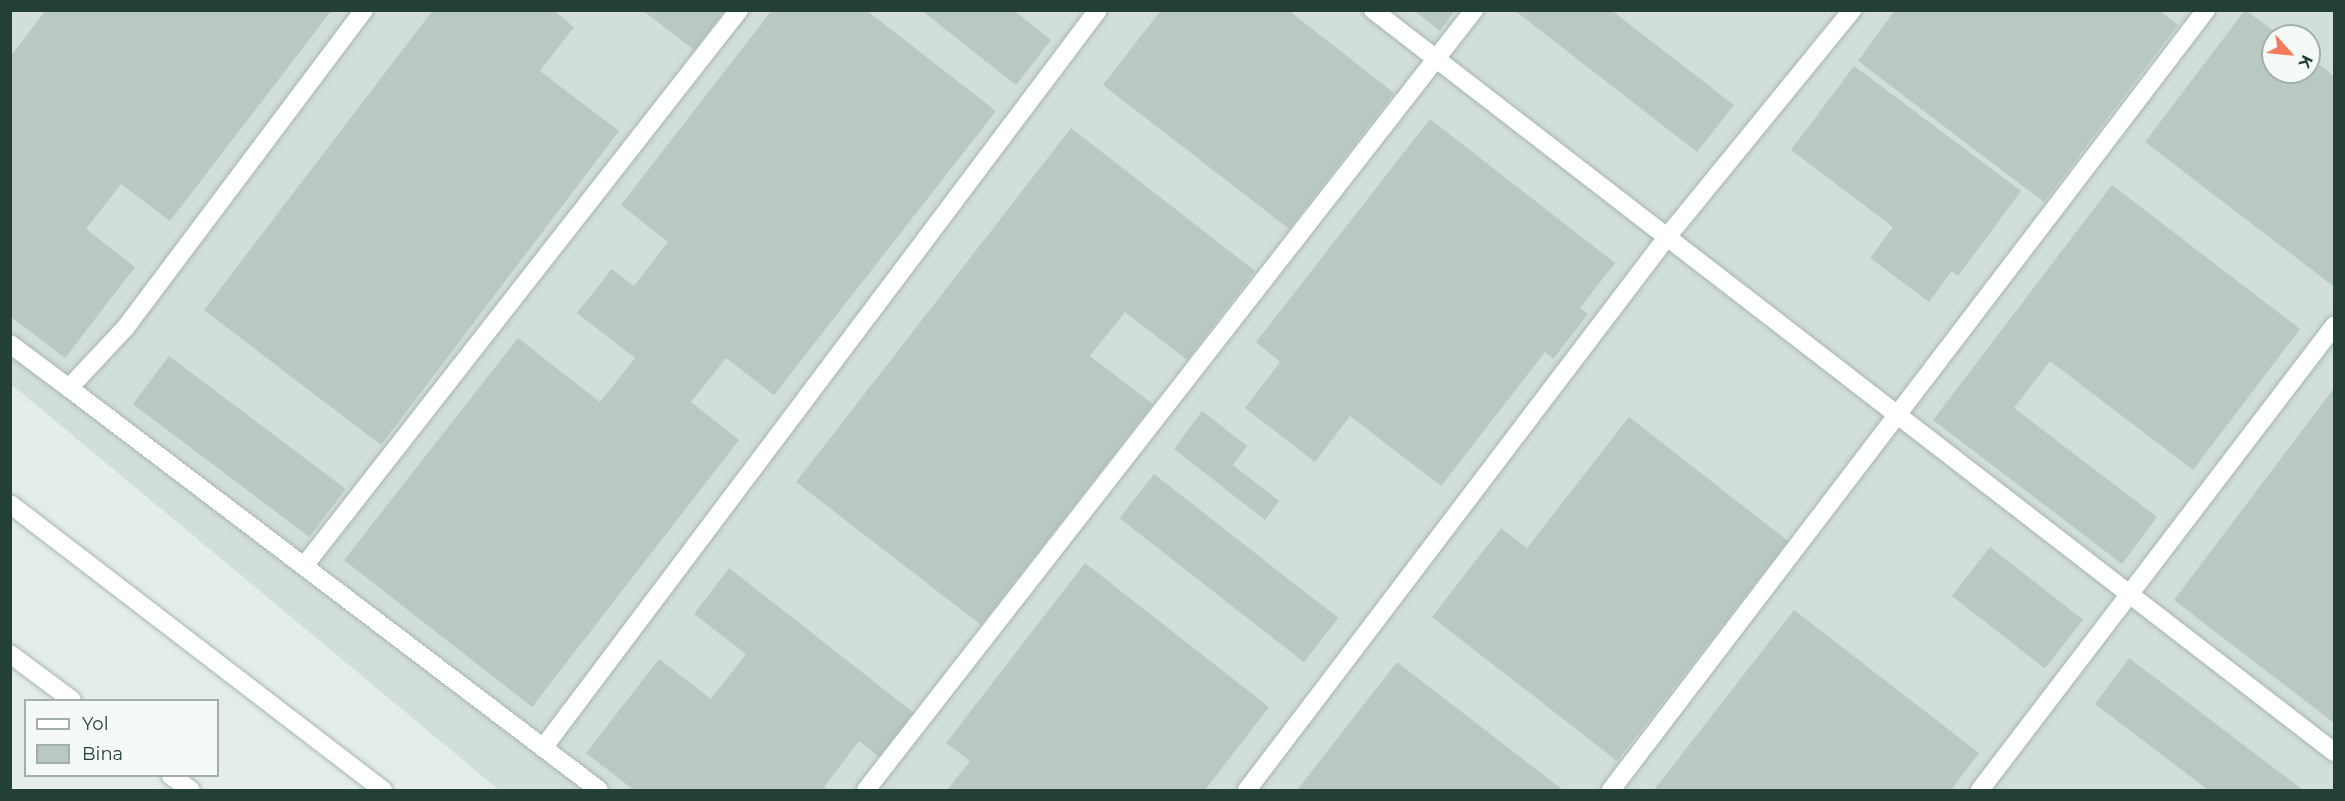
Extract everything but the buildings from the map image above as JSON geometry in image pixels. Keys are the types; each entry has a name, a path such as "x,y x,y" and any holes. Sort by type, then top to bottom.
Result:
{"street":[{"path":"69,388 126,327 364,10"},
{"path":"304,566 739,10"},
{"path":"543,748 1098,10"},
{"path":"1373,10 2334,752"},
{"path":"866,790 1474,10"},
{"path":"1247,790 1667,237 1852,10"},
{"path":"1611,790 2206,10"},
{"path":"1980,790 2334,326"},
{"path":"10,344 599,790"},
{"path":"10,504 383,790"},
{"path":"10,654 71,699"},
{"path":"172,777 191,790"}],"shaded area":[{"path":"10,11 2334,11 2334,790 499,790 11,384"}]}
